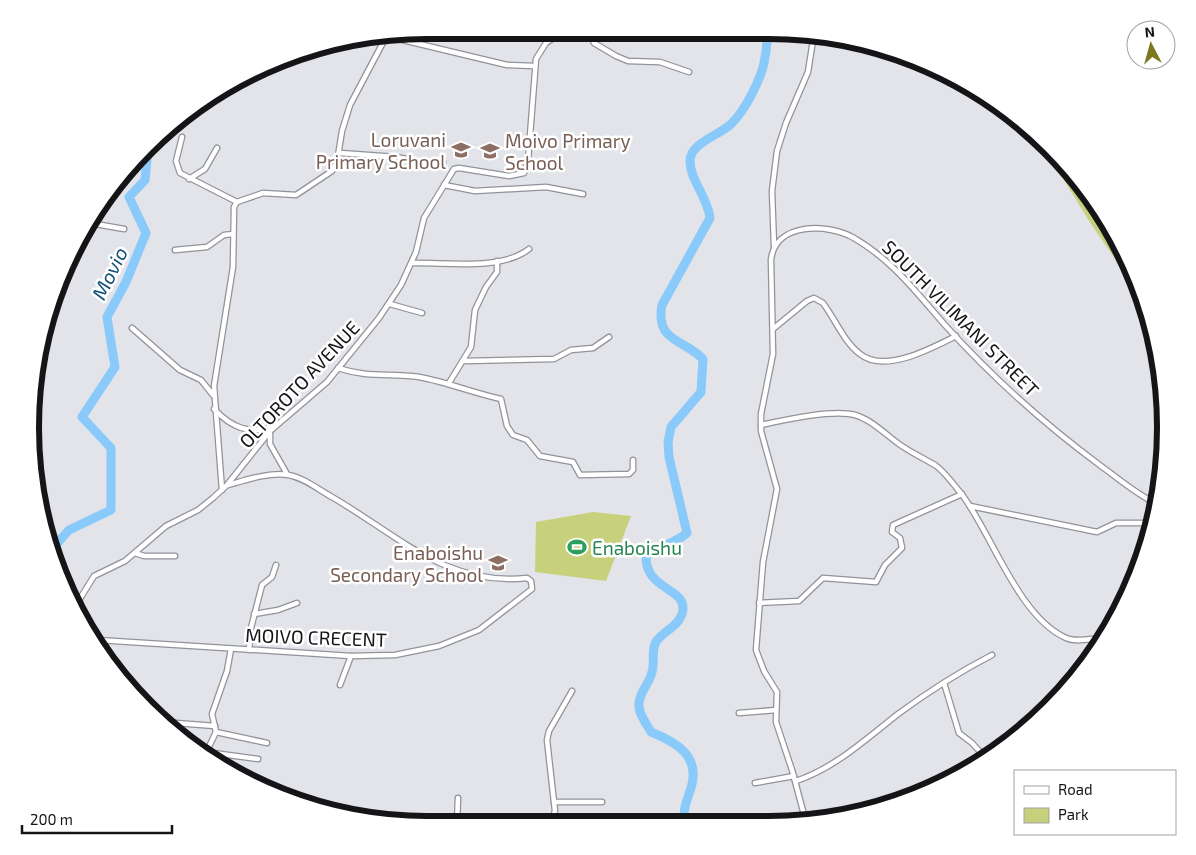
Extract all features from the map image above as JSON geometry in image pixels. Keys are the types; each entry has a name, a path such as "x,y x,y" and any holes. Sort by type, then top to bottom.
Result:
{"street":[{"name":"OLTOROTO AVENUE","path":"79,600 94,576 126,561 166,526 203,507 227,485 270,431 319,390 390,304 412,263 424,218 456,168 509,176 524,173 528,161 534,66 539,53 553,39"},
{"path":"592,39 594,43 628,61 660,62 689,72"},
{"path":"403,40 507,65 534,66"},
{"path":"182,136 176,164 180,172 189,179 237,202 263,193 289,196 302,192 332,171 336,166 340,153 342,131 350,105 384,41"},
{"path":"804,814 795,779 778,728 777,692 764,671 756,650 758,603 765,549 777,489 761,425 763,398 773,354 771,260 774,246 772,191 777,151 786,123 808,72 813,42"},
{"path":"189,179 205,169 217,148"},
{"path":"340,153 396,158 436,165 443,162"},
{"path":"444,185 475,191 546,187 583,194"},
{"path":"222,490 214,396 224,310 233,267 233,211 237,202"},
{"path":"96,224 124,229"},
{"name":"SOUTH VILIMANI STREET","path":"774,246 788,235 799,231 826,228 842,232 876,253 918,292 956,336 1061,437 1151,500"},
{"path":"175,250 207,247 224,235 234,234"},
{"path":"412,263 497,261 518,256 529,249"},
{"path":"449,384 465,361 473,341 475,310 486,287 497,272 497,261"},
{"path":"773,329 807,301 814,298 823,303 860,354 872,359 893,360 905,358 956,336"},
{"path":"390,304 422,313"},
{"path":"132,328 180,370 202,380 214,396"},
{"path":"465,361 554,358 571,350 593,348 609,337"},
{"path":"338,368 368,376 416,377 449,384 501,400 507,426 513,435 527,440 540,456 573,462 580,475 629,474 633,470 633,460"},
{"path":"214,409 232,424 248,431 261,431 276,426"},
{"path":"761,425 824,415 854,415 878,428 911,453 936,466 962,494 988,535 1017,592 1042,619 1058,634 1071,640 1095,639"},
{"path":"227,485 287,474 270,444 270,431"},
{"name":"MOIVO CRECENT","path":"102,640 231,650 351,656 395,655 462,638 479,630 508,605 530,592 533,587 531,581 527,578 482,578 458,571 400,542 356,511 287,474"},
{"path":"758,603 799,601 804,598 820,579 826,577 838,580 876,582 885,565 902,548 900,538 892,532 893,525 962,494"},
{"path":"970,506 1097,532 1116,523 1145,523"},
{"path":"135,553 144,556 175,556"},
{"path":"249,650 254,614 262,585 274,574 276,565"},
{"path":"254,614 278,610 297,603"},
{"path":"208,748 216,732 212,714 227,671 231,650"},
{"path":"755,783 795,779 813,774 856,748 897,715 944,684 962,669 992,655"},
{"path":"340,685 351,656"},
{"path":"944,684 960,733 981,753"},
{"path":"553,816 554,802 547,740 549,730 572,691"},
{"path":"739,714 776,710"},
{"path":"175,723 215,726"},
{"path":"216,732 267,743"},
{"path":"219,755 258,759"},
{"path":"457,816 458,798"},
{"path":"554,802 602,802"}],"green space":[{"path":"1054,164 1092,212 1126,275 1091,224"},
{"name":"Enaboishu","path":"593,512 631,516 606,581 535,572 536,522"}],"waterway":[{"path":"684,816 693,777 689,759 684,752 669,740 651,732 639,707 639,700 652,672 653,653 656,642 677,622 682,614 683,605 680,599 653,577 648,568 646,557 687,533 669,457 668,442 671,427 701,392 703,359 667,333 661,317 662,305 710,218 706,203 693,175 690,161 691,155 700,144 731,124 747,102 764,65 767,39"},
{"name":"Movio","path":"57,544 69,530 111,510 111,448 82,417 115,367 107,317 126,282 146,233 129,197 145,180 147,159"}],"place":[{"name":"Loruvani Primary School","path":"461,150"},
{"name":"Moivo Primary School","path":"490,151"},
{"name":"Enaboishu","path":"577,547"},
{"name":"Enaboishu Secondary School","path":"498,563"}]}
